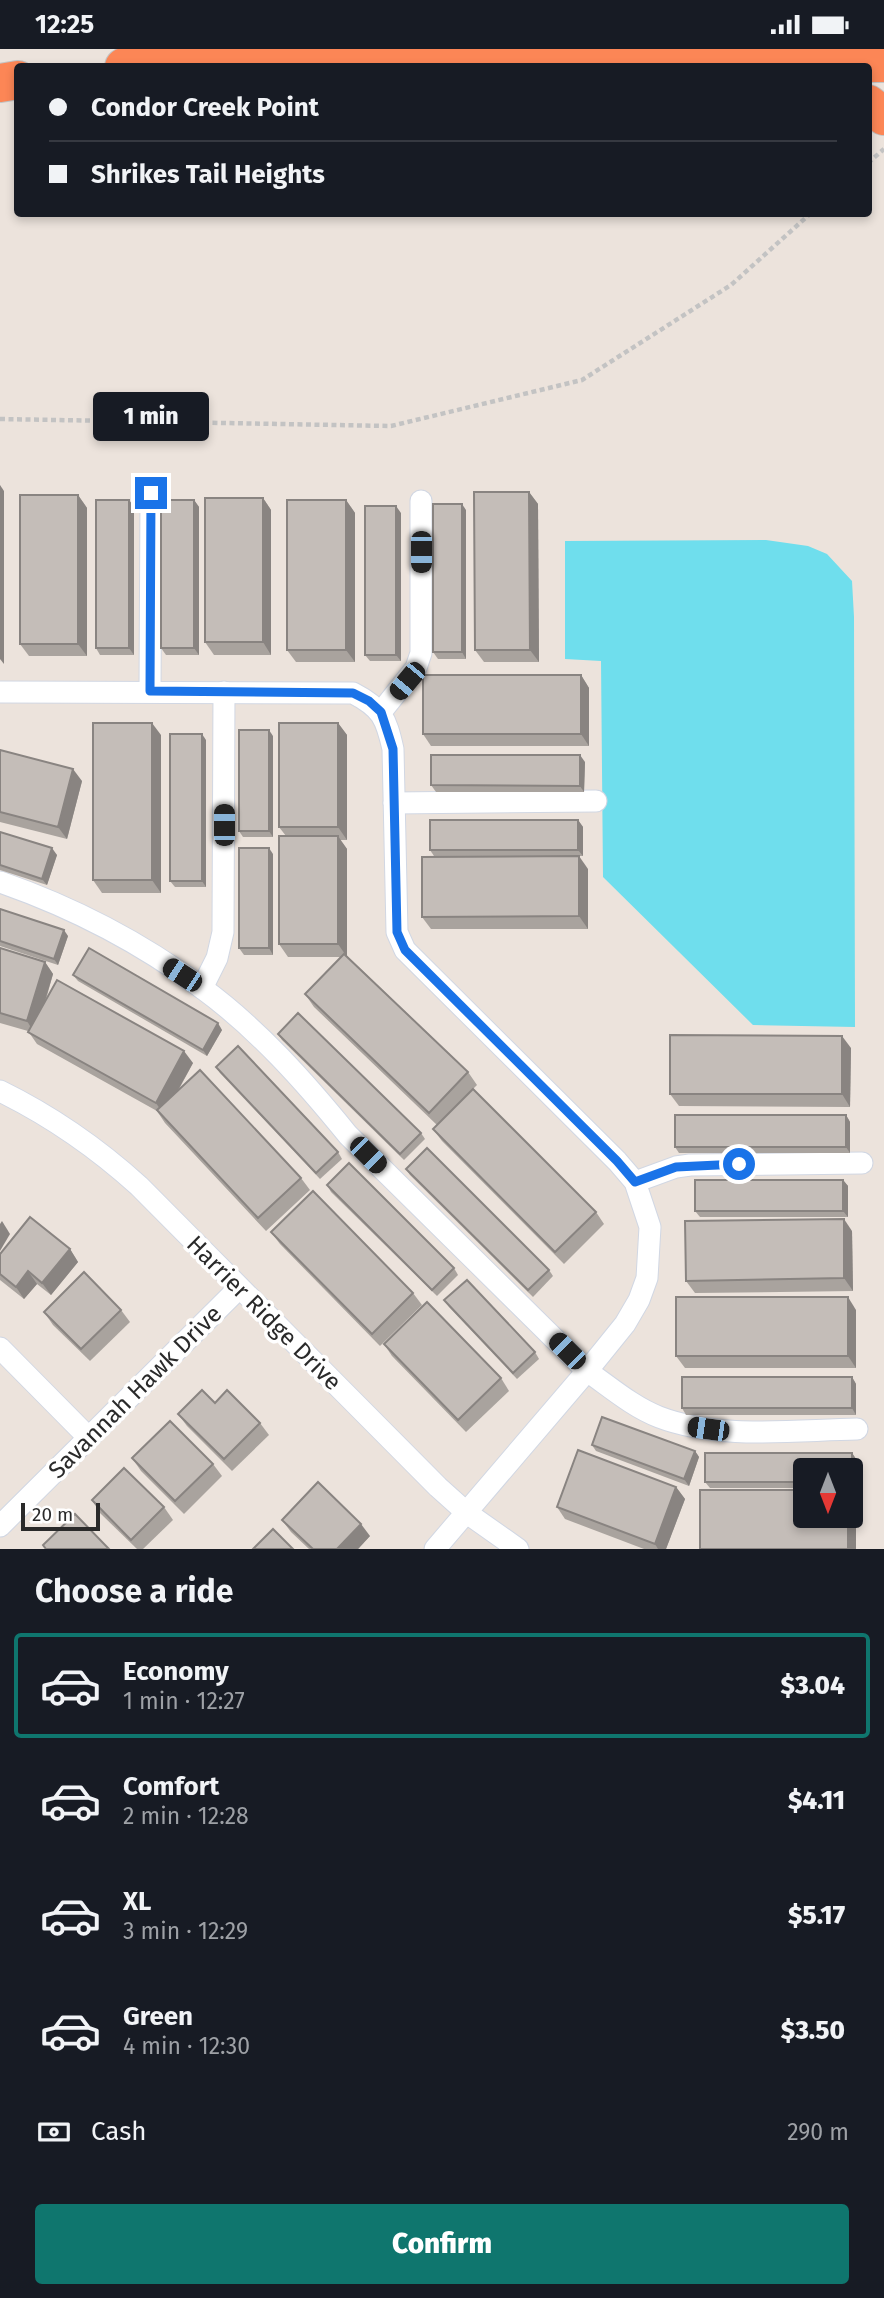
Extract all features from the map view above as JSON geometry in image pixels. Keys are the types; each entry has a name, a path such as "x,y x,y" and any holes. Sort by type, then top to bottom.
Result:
{"highway":[{"path":"163,63 193,60 642,63"}],"street":[{"path":"150,691 151,493"},
{"path":"381,712 416,668 421,653 421,501"},
{"path":"0,691 353,693 369,701 381,712 393,749 397,932 405,950 635,1182 650,1227 647,1278 639,1300 625,1324 587,1371 435,1549"},
{"path":"202,988 217,958 223,932 225,692"},
{"path":"394,803 596,801"},
{"path":"0,881 103,925 202,988 248,1027 313,1093 348,1135 587,1371 636,1404 657,1416 684,1426 732,1431 857,1429"},
{"name":"Harrier Ridge Drive","path":"0,1091 45,1115 108,1158 438,1487 467,1513 518,1549"},
{"path":"635,1182 676,1167 690,1165 862,1163"},
{"name":"Savannah Hawk Drive","path":"0,1526 239,1288"},
{"path":"0,1348 88,1437"}],"path":[{"path":"0,419 391,426 582,380 732,285 807,217"}],"water":[{"path":"766,540 808,546 827,554 852,581 855,1027 753,1025 603,877 601,661 565,659 565,541"}],"building":[{"path":"474,492 529,492 530,650 475,650"},
{"path":"20,495 78,495 78,644 20,644"},
{"path":"205,498 263,498 263,642 205,642"},
{"path":"96,500 129,500 129,648 96,648"},
{"path":"161,500 194,500 194,648 161,648"},
{"path":"287,500 346,500 346,650 287,650"},
{"path":"433,504 462,504 462,652 433,652"},
{"path":"365,506 396,506 396,655 365,655"},
{"path":"423,675 581,675 581,734 423,734"},
{"path":"93,723 152,723 152,880 93,880"},
{"path":"279,723 338,723 338,827 279,827"},
{"path":"239,730 269,730 269,831 239,831"},
{"path":"170,734 202,734 202,881 170,881"},
{"path":"0,750 73,769 58,827 0,812"},
{"path":"431,755 580,755 580,786 431,785"},
{"path":"430,820 578,820 578,850 430,850"},
{"path":"0,832 52,848 42,879 0,865"},
{"path":"279,836 338,836 338,944 279,944"},
{"path":"239,848 269,848 269,948 239,948"},
{"path":"579,856 579,916 422,917 422,857"},
{"path":"0,909 64,930 54,959 0,941"},
{"path":"0,948 45,962 27,1021 0,1013"},
{"path":"89,948 218,1023 203,1050 73,975"},
{"path":"344,954 468,1072 429,1113 305,994"},
{"path":"57,980 184,1051 156,1103 28,1032"},
{"path":"298,1013 421,1133 400,1154 278,1034"},
{"path":"670,1035 842,1036 842,1094 670,1094"},
{"path":"238,1046 338,1152 316,1173 216,1067"},
{"path":"200,1070 301,1178 258,1218 157,1110"},
{"path":"473,1089 596,1212 555,1252 433,1129"},
{"path":"675,1115 846,1115 846,1147 675,1147"},
{"path":"427,1148 549,1270 528,1290 406,1169"},
{"path":"349,1163 454,1268 432,1290 327,1185"},
{"path":"695,1180 843,1180 843,1211 695,1211"},
{"path":"313,1191 413,1293 372,1334 271,1232"},
{"path":"30,1217 70,1249 42,1283 28,1271 16,1287 0,1274 0,1254"},
{"path":"844,1219 844,1278 686,1281 685,1221"},
{"path":"84,1272 121,1310 81,1349 44,1312"},
{"path":"467,1280 535,1352 513,1373 444,1300"},
{"path":"676,1297 848,1297 848,1356 676,1356"},
{"path":"427,1302 501,1378 458,1420 384,1344"},
{"path":"682,1377 852,1377 852,1408 682,1408"},
{"path":"202,1390 215,1403 227,1390 260,1423 224,1459 178,1414"},
{"path":"602,1417 695,1451 684,1479 592,1445"},
{"path":"170,1421 213,1464 175,1501 132,1458"},
{"path":"578,1450 676,1487 655,1544 557,1507"},
{"path":"705,1453 852,1453 852,1458 793,1458 793,1482 705,1482"},
{"path":"124,1468 164,1507 131,1540 92,1500"},
{"path":"318,1482 361,1524 337,1549 313,1549 282,1520"},
{"path":"700,1490 793,1490 793,1528 848,1528 848,1549 700,1549"},
{"path":"75,1514 109,1549 46,1549 43,1545"},
{"path":"273,1529 293,1549 253,1549"}],"route":[{"path":"151,493 150,691 353,693 369,701 381,712 393,749 397,932 405,950 635,1182 676,1167 739,1164"}]}
